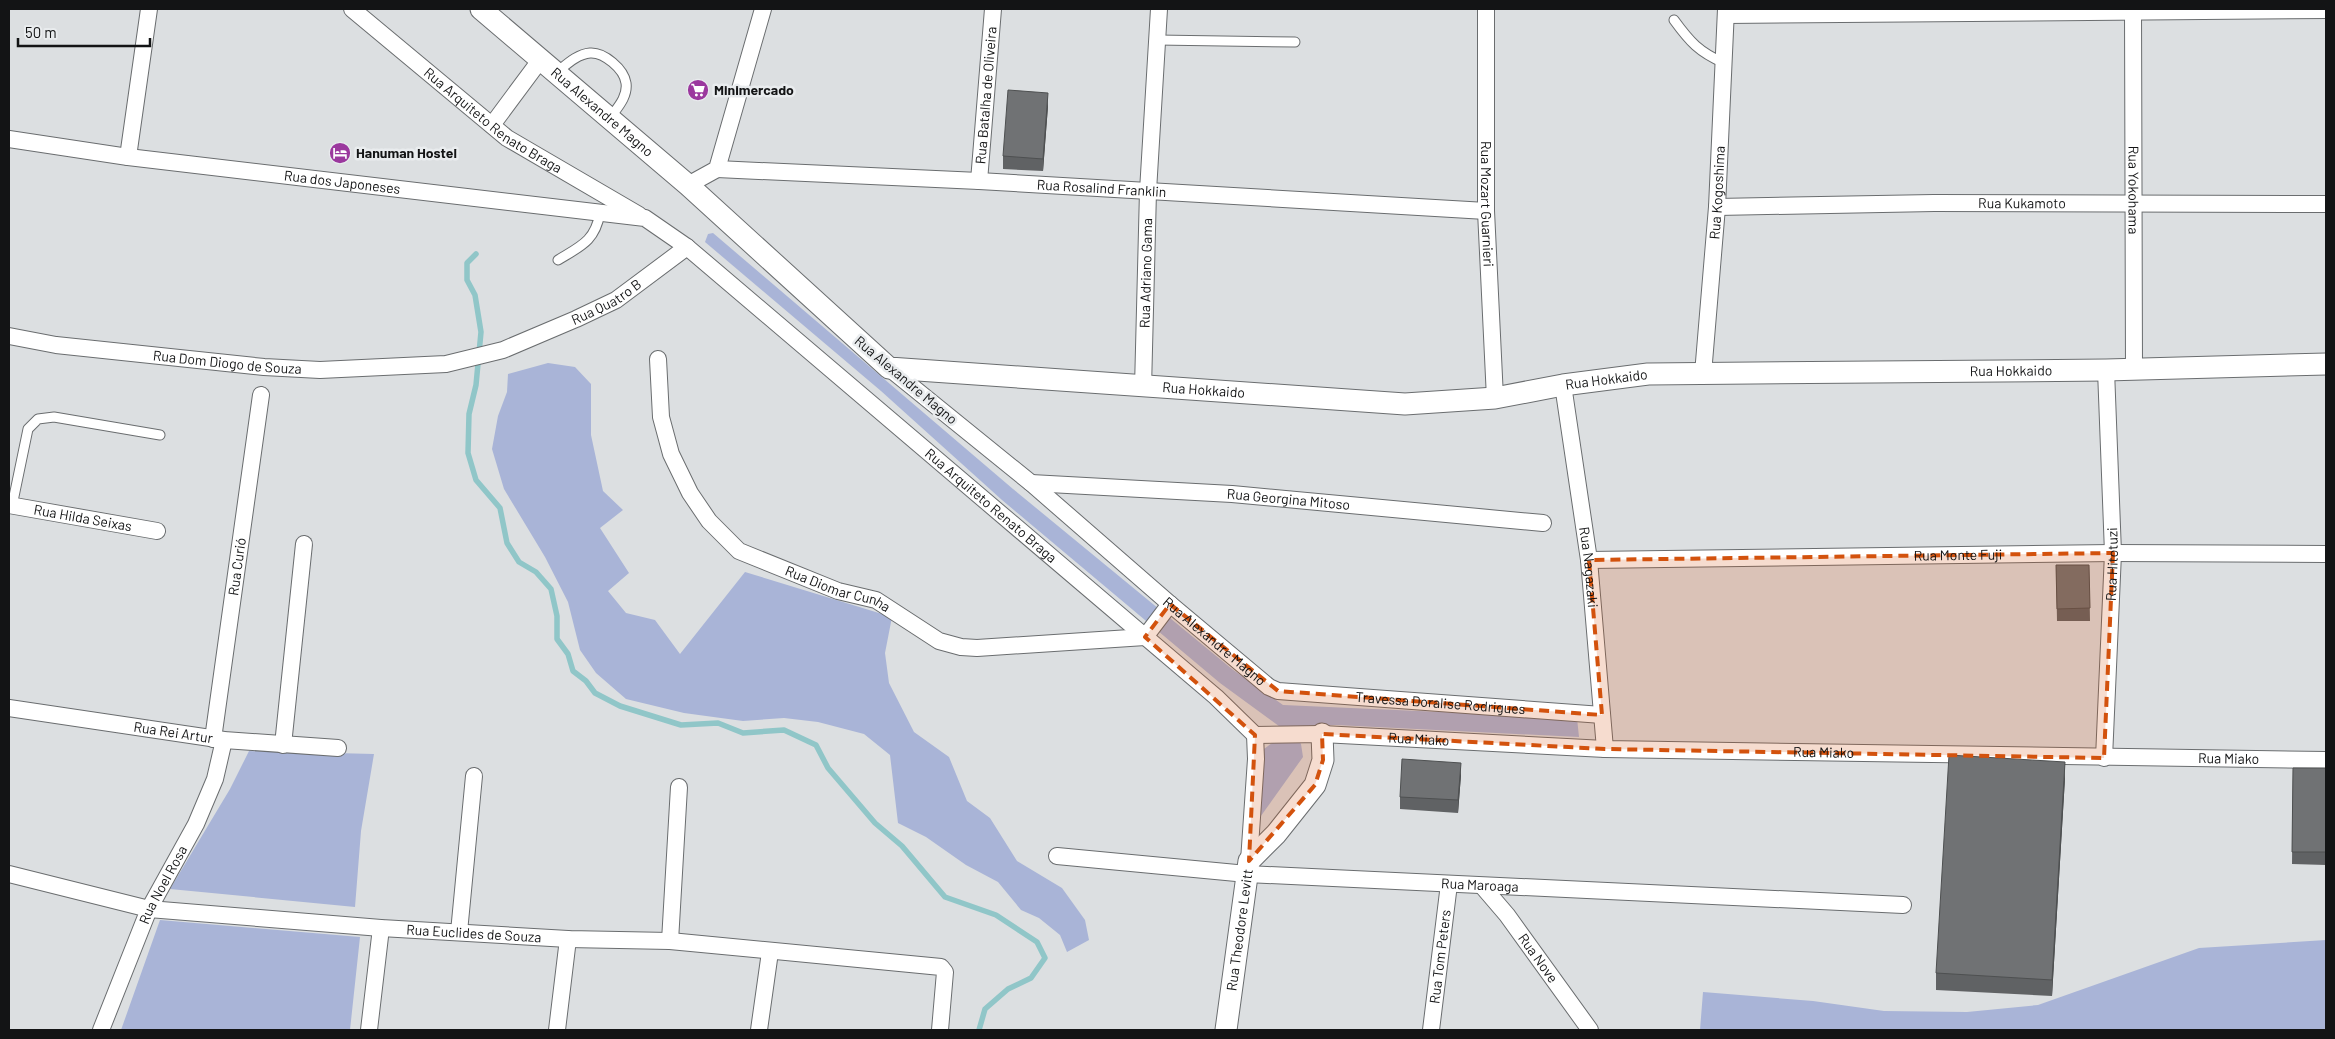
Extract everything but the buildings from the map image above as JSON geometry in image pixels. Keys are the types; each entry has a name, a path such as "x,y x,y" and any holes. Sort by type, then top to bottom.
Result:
{"street":[{"path":"128,157 149,9"},
{"name":"Rua Arquiteto Renato Braga","path":"352,9 507,138 644,218"},
{"name":"Rua Alexandre Magno","path":"481,9 688,185 889,368 1031,483 1269,687 1278,691"},
{"path":"688,185 717,170 763,9"},
{"name":"Rua Batalha de Oliveira","path":"980,181 993,9"},
{"name":"Rua Adriano Gama","path":"1143,388 1148,191 1158,9"},
{"name":"Rua Mozart Guarnieri","path":"1486,9 1486,211 1494,398"},
{"path":"1726,12 2326,10"},
{"name":"Rua Yokohama","path":"2133,11 2134,368"},
{"name":"Rua Kogoshima","path":"1703,374 1717,207 1726,12"},
{"name":"Rua Alexandre Magno","path":"492,125 549,66"},
{"name":"Rua dos Japoneses","path":"9,139 128,157 644,218 672,237"},
{"name":"Rua Rosalind Franklin","path":"717,170 980,181 1486,211"},
{"name":"Rua Kukamoto","path":"1717,207 2133,202 2326,204"},
{"name":"Rua Arquiteto Renato Braga","path":"672,237 687,247 1216,697 1255,735"},
{"name":"Rua Quatro B","path":"446,364 520,344 616,300 687,247"},
{"name":"Rua Dom Diogo de Souza","path":"9,336 56,345 264,367 320,370 446,364"},
{"name":"Rua Diomar Cunha","path":"658,359 661,417 671,454 690,493 709,521 739,551 838,591 876,600 932,638 961,647 996,647 1145,637"},
{"name":"Rua Hokkaido","path":"889,368 1143,388 1405,404 1494,398 1563,385 1648,374 2106,370 2326,364"},
{"name":"Rua Hitotuzi","path":"2104,758 2113,554 2106,370"},
{"name":"Rua Nagazaki","path":"1563,385 1589,560 1605,749"},
{"name":"Rua Curió","path":"219,739 261,395"},
{"name":"Rua Georgina Mitoso","path":"1031,483 1232,494 1543,523"},
{"name":"Rua Hilda Seixas","path":"10,506 157,531"},
{"path":"283,745 304,544"},
{"name":"Rua Monte Fuji","path":"1589,560 2113,554 2326,554"},
{"path":"1145,637 1170,604"},
{"name":"Travessa Doralise Rodrigues","path":"1278,691 1602,715"},
{"name":"Rua Rei Artur","path":"9,708 219,739 338,748"},
{"path":"1248,868 1256,759 1255,735 1322,734"},
{"name":"Rua Miako","path":"1322,734 1605,749 2326,760"},
{"name":"Rua Theodore Levitt","path":"1226,1030 1248,868 1292,816 1314,785 1323,760 1322,734"},
{"name":"Rua Noel Rosa","path":"101,1030 149,909 196,824 215,779 219,739"},
{"path":"459,932 474,776"},
{"path":"670,941 679,787"},
{"name":"Rua Maroaga","path":"1057,856 1248,868 1483,887 1902,905"},
{"name":"Rua Euclides de Souza","path":"9,874 149,909 381,928 568,940 670,941 943,967 940,1030"},
{"name":"Rua Tom Peters","path":"1431,1030 1449,884"},
{"name":"Rua Nove","path":"1483,887 1507,915 1590,1030"},
{"path":"369,1030 381,928"},
{"path":"557,1030 568,940"},
{"path":"759,1030 770,952"}],"lane":[{"path":"1674,20 1692,44 1708,56 1724,63"},
{"path":"1157,40 1296,42"},
{"path":"549,66 591,52 606,57 621,72 626,83 622,102 610,118"},
{"path":"558,260 589,241 598,227 600,213"},
{"path":"10,506 28,429 38,419 54,417 160,435"}],"highlighted area":[{"path":"2113,553 2104,758 1605,749 1322,734 1323,760 1315,785 1249,861 1255,735 1145,637 1170,604 1278,691 1602,715 1589,560"}],"shaded area":[{"path":"713,233 1013,489 1232,669 1283,705 1577,718 1579,737 1336,725 1305,726 1295,736 1301,744 1303,757 1253,827 1258,761 1264,749 1287,732 1220,683 1002,500 881,391 705,242 708,234"},
{"path":"548,363 575,367 591,384 591,435 603,491 623,510 600,528 629,573 608,591 626,613 655,620 680,654 745,572 892,617 885,653 889,683 914,732 949,757 967,801 990,818 1017,861 1062,888 1085,920 1089,940 1067,952 1060,935 1039,918 1021,910 998,882 966,865 926,837 898,823 890,755 864,734 818,722 784,718 743,721 684,713 626,699 596,673 580,650 568,602 545,557 504,489 492,449 498,416 507,392 508,374"},
{"path":"249,751 374,754 361,831 355,907 170,889 230,789"},
{"path":"160,920 360,937 350,1030 121,1030"},
{"path":"2326,940 2326,1030 1700,1030 1703,992 1813,1001 1884,1011 1967,1012 2038,1005 2199,948"}],"waterway":[{"path":"476,254 467,263 467,280 475,295 481,332 476,385 469,414 468,453 476,480 500,508 507,543 519,562 536,572 551,589 557,616 557,639 568,654 573,671 586,681 595,693 620,706 681,725 718,723 743,733 784,730 816,745 828,768 875,823 902,846 945,897 996,915 1037,942 1045,958 1031,978 1008,989 985,1009 979,1030"}],"place":[{"name":"Minimercado","path":"698,90"},
{"name":"Hanuman Hostel","path":"340,153"}]}
